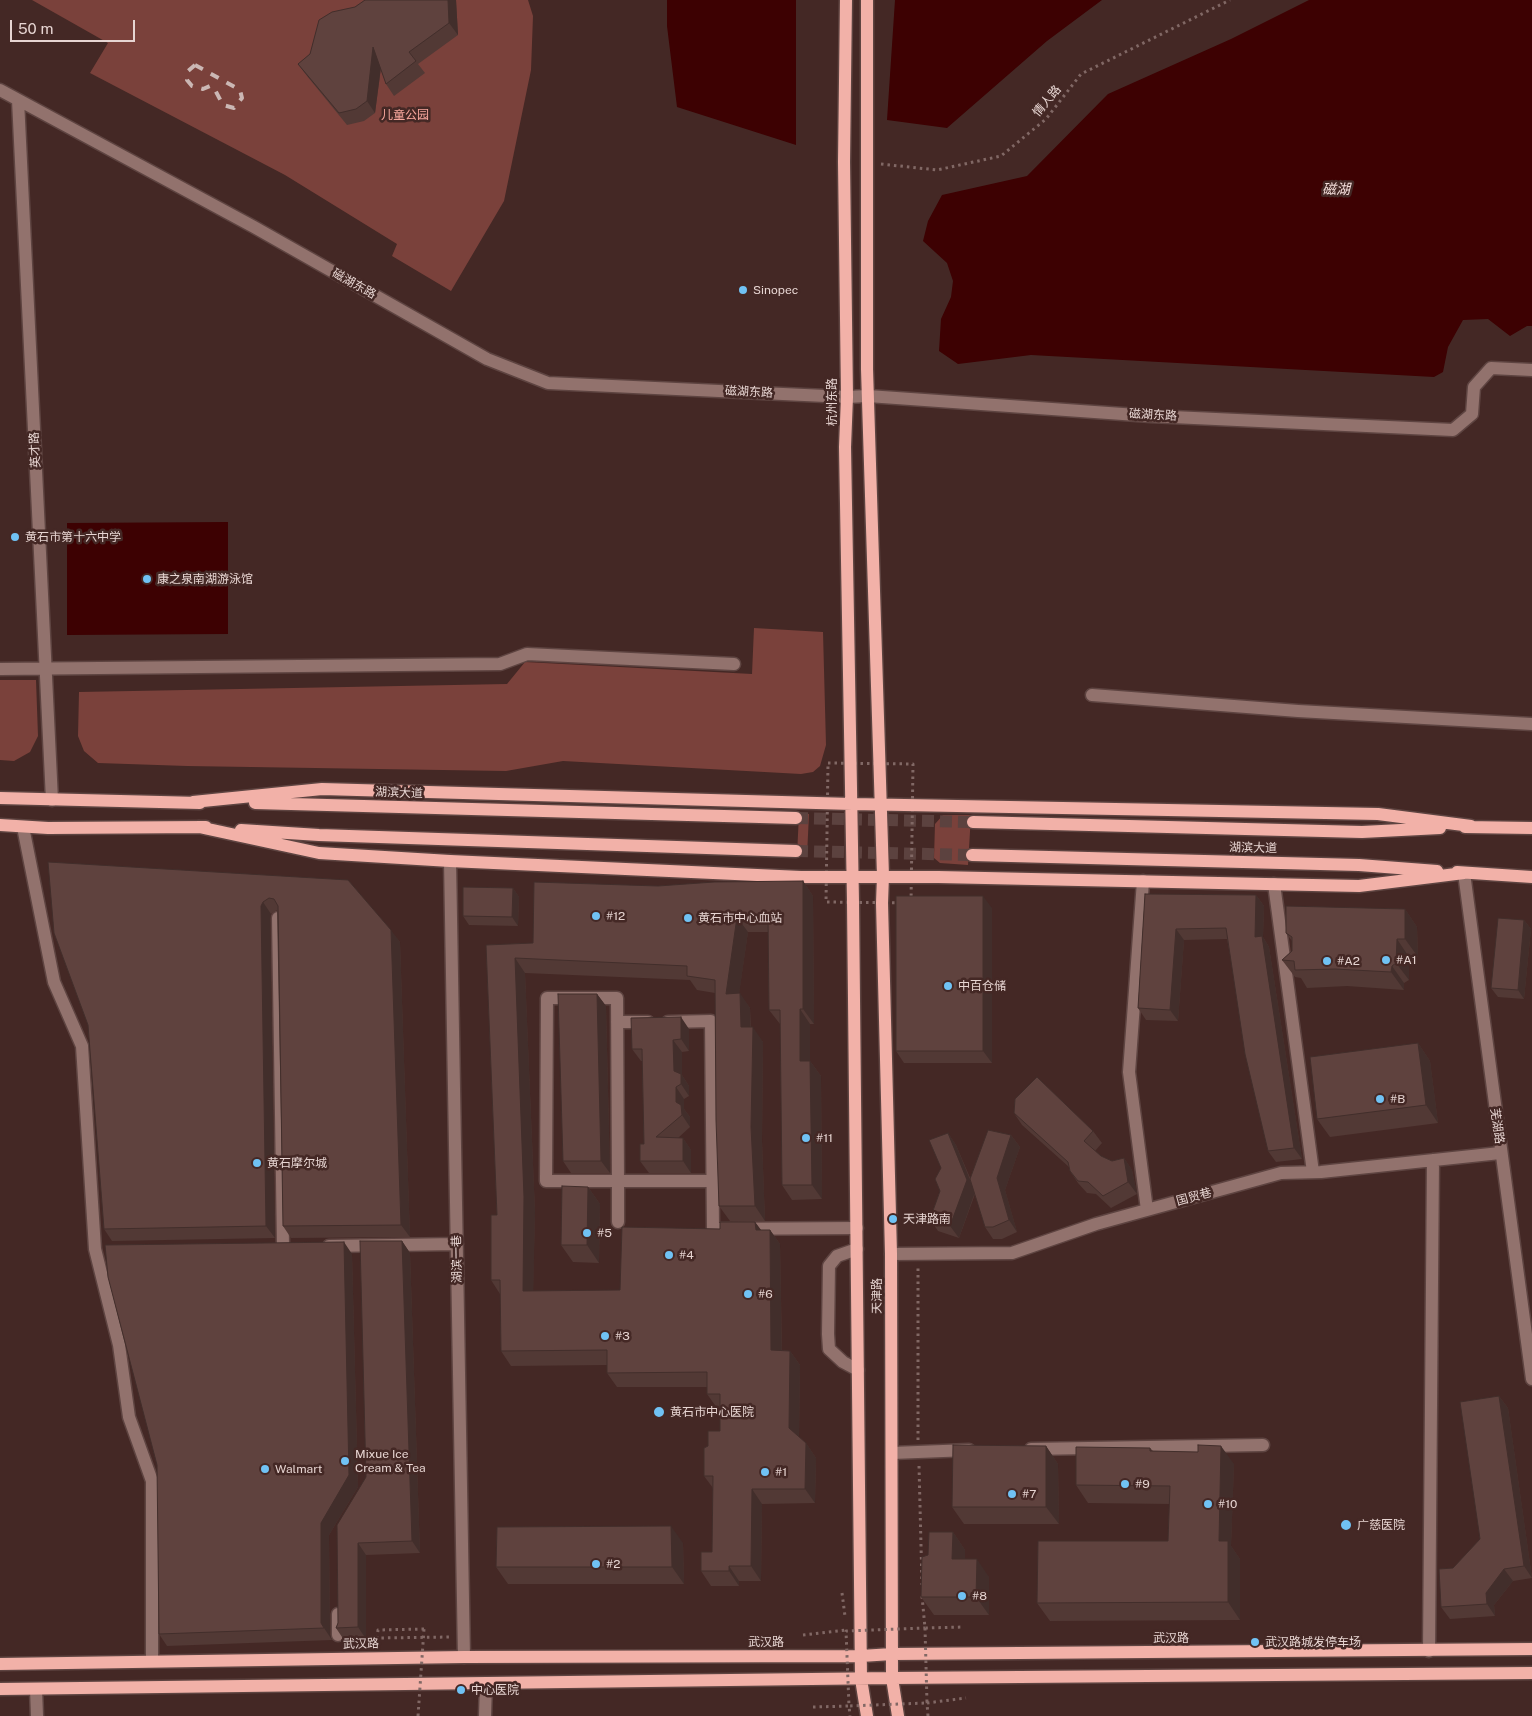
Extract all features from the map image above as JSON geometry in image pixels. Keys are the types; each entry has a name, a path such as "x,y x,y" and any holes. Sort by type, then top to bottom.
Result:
{"main road":[{"name":"杭州东路","path":"846,0 844,162 847,397 845,447 853,876"},
{"path":"867,0 868,396 881,803"},
{"path":"193,802 322,789 852,804 881,803 1378,814 1471,826"},
{"name":"湖滨大道","path":"0,798 796,818"},
{"name":"天津路","path":"881,803 891,1254 892,1678 898,1716"},
{"name":"湖滨大道","path":"973,822 1362,832 1471,826 1532,828"},
{"path":"0,825 199,827 319,835 796,851"},
{"path":"199,827 319,853 450,862 801,877 883,876 1359,886 1464,873"},
{"name":"湖滨大道","path":"972,855 1359,865 1532,877"},
{"name":"天津路","path":"853,876 862,1679 867,1716"},
{"name":"武汉路","path":"0,1664 464,1657 862,1656 892,1654 1532,1649"},
{"path":"0,1689 1532,1672"}],"street":[{"name":"磁湖东路","path":"0,90 254,227 487,358 548,383 847,397 868,396 1151,416 1453,430 1472,414 1474,387 1491,368 1532,370"},
{"name":"英才路","path":"18,100 52,800"},
{"path":"0,669 500,664 527,654 734,664"},
{"path":"1092,695 1298,711 1532,724"},
{"path":"23,826 54,982 82,1046 100,1249 119,1345 129,1417 152,1481 152,1662"},
{"name":"湖滨一巷","path":"450,862 464,1657"},
{"name":"芜湖路","path":"1464,873 1500,1153 1532,1379"},
{"path":"1143,881 1129,1072 1147,1210"},
{"path":"1274,884 1313,1172"},
{"path":"278,918 283,1246"},
{"path":"618,1222 618,1181 617,998 547,998 546,1181 618,1181 713,1181"},
{"path":"617,1022 712,1021 713,1229 857,1228"},
{"name":"国贸巷","path":"891,1254 1012,1253 1096,1224 1281,1173 1313,1172 1500,1153"},
{"path":"1429,1651 1433,1160"},
{"path":"312,1246 361,1250 457,1244"},
{"path":"857,1249 838,1256 829,1266 828,1334 829,1349 843,1362 858,1370"},
{"path":"1017,1450 1263,1445"},
{"path":"892,1454 918,1451 977,1450"},
{"path":"338,1605 338,1635"},
{"path":"485,1716 486,1684"},
{"path":"36,1688 37,1716"}],"path":[{"name":"情人路","path":"866,162 937,170 1001,156 1046,119 1081,74 1230,0"},
{"path":"918,1254 918,1451 928,1716"},
{"path":"842,1592 850,1716"},
{"path":"804,1636 846,1631 964,1627"},
{"path":"418,1716 424,1629 378,1630 378,1638 464,1637"},
{"path":"813,1707 927,1703 966,1698"}],"green space":[{"name":"儿童公园","path":"32,0 528,0 533,16 531,70 504,201 451,291 392,256 397,244 285,175 90,73 108,43"},
{"path":"754,628 823,632 826,745 820,766 813,772 801,774 563,761 506,771 98,763 84,751 78,736 79,692 507,684 525,662 752,674"},
{"path":"0,680 36,680 38,736 30,752 14,761 0,760"},
{"path":"799,814 809,814 807,856 797,855"},
{"path":"943,815 971,815 968,865 940,863 934,858 935,824"}],"water":[{"path":"667,0 796,0 796,145 677,107 667,26"},
{"path":"895,0 1102,0 1047,41 947,128 887,120"},
{"name":"磁湖","path":"1309,0 1532,0 1532,326 1527,326 1510,336 1488,319 1463,320 1448,347 1443,372 1434,377 1031,355 958,364 939,351 941,319 951,297 953,281 947,263 923,241 928,221 942,195 1027,176 1108,94 1231,39"},
{"name":"康之泉南湖游泳馆","path":"228,522 228,634 67,635 67,523"}],"building":[{"path":"365,0 448,0 449,23 409,52 416,61 386,84 373,47 367,101 356,109 339,113 298,64 310,54 319,20 332,12 355,7"},
{"path":"48,862 348,880 391,930 401,1225 283,1226 278,906 274,899 269,898 261,906 266,1226 104,1229 88,1025 54,933"},
{"path":"803,881 803,1009 800,1009 800,1061 810,1061 812,1185 782,1185 780,1010 769,1010 768,917 737,917 726,994 740,993 741,1027 753,1027 751,1127 755,1206 719,1206 715,980 687,976 687,966 515,958 524,1197 523,1291 620,1290 622,1227 720,1229 720,1222 755,1222 756,1230 770,1230 771,1350 790,1351 789,1428 806,1443 805,1489 752,1489 751,1566 729,1566 729,1571 701,1571 701,1552 712,1552 713,1476 704,1476 704,1448 708,1446 708,1431 720,1431 720,1394 707,1394 707,1372 607,1373 607,1350 501,1351 500,1280 491,1280 491,1215 497,1215 486,945 533,943 534,882 658,886 714,882"},
{"path":"463,887 513,888 512,917 463,916"},
{"path":"1145,894 1256,895 1255,937 1262,936 1294,1148 1268,1151 1245,1054 1226,928 1176,929 1170,1010 1138,1008"},
{"name":"中百仓储","path":"896,896 983,896 983,1051 896,1051"},
{"path":"1286,906 1405,909 1405,939 1397,939 1396,963 1392,966 1391,972 1335,969 1295,970 1294,961 1282,960 1292,951 1292,937 1286,933"},
{"path":"1498,918 1524,920 1518,990 1491,988"},
{"path":"558,994 597,994 601,1161 563,1161"},
{"path":"681,1017 681,1039 673,1040 674,1071 681,1074 681,1084 676,1087 676,1102 681,1105 682,1115 656,1137 683,1138 683,1161 640,1161 640,1144 644,1144 642,1049 632,1049 631,1018"},
{"name":"#B","path":"1418,1043 1426,1105 1317,1119 1310,1057"},
{"path":"1037,1077 1093,1131 1084,1141 1101,1156 1112,1161 1124,1158 1128,1182 1103,1196 1088,1182 1078,1181 1070,1171 1068,1162 1014,1113 1015,1099"},
{"path":"988,1130 1011,1135 997,1178 1009,1220 993,1227 985,1227 970,1179"},
{"path":"948,1133 967,1180 950,1226 930,1219 940,1191 935,1179 941,1168 929,1140"},
{"path":"562,1186 588,1187 587,1245 561,1245"},
{"path":"360,1241 402,1241 412,1541 358,1543 358,1627 336,1628 338,1623 337,1525 366,1477"},
{"path":"344,1242 349,1475 321,1523 321,1623 324,1628 159,1634 157,1465 108,1277 105,1245"},
{"path":"1499,1396 1524,1566 1504,1569 1486,1593 1487,1604 1441,1607 1439,1569 1453,1568 1480,1539 1460,1402"},
{"name":"#7","path":"953,1445 1046,1446 1046,1507 952,1507"},
{"path":"1198,1445 1221,1446 1219,1541 1228,1541 1228,1602 1037,1603 1038,1541 1168,1541 1170,1486 1076,1485 1076,1447 1150,1448 1150,1451 1198,1452"},
{"path":"671,1526 672,1567 496,1567 497,1527"},
{"path":"929,1532 953,1532 952,1559 977,1559 976,1597 921,1597 922,1557 928,1555"}],"tunnel":[{"path":"796,818 973,822"},
{"path":"796,851 972,855"}],"railway":[{"path":"195,65 240,90 242,98 234,108 223,105 214,88 210,86 203,89 192,86 187,80 188,71 195,65"}],"place":[{"name":"Sinopec","path":"743,290"},
{"name":"黄石市第十六中学","path":"15,537"},
{"name":"康之泉南湖游泳馆","path":"147,579"},
{"name":"#12","path":"596,916"},
{"name":"黄石市中心血站","path":"688,918"},
{"name":"#A1","path":"1386,960"},
{"name":"#A2","path":"1327,961"},
{"name":"中百仓储","path":"948,986"},
{"name":"#B","path":"1380,1099"},
{"name":"#11","path":"806,1138"},
{"name":"黄石摩尔城","path":"257,1163"},
{"name":"天津路南","path":"893,1219"},
{"name":"#5","path":"587,1233"},
{"name":"#4","path":"669,1255"},
{"name":"#6","path":"748,1294"},
{"name":"#3","path":"605,1336"},
{"name":"黄石市中心医院","path":"659,1412"},
{"name":"Mixue Ice Cream & Tea","path":"345,1461"},
{"name":"Walmart","path":"265,1469"},
{"name":"#1","path":"765,1472"},
{"name":"#9","path":"1125,1484"},
{"name":"#7","path":"1012,1494"},
{"name":"#10","path":"1208,1504"},
{"name":"广慈医院","path":"1346,1525"},
{"name":"#2","path":"596,1564"},
{"name":"#8","path":"962,1596"},
{"name":"武汉路城发停车场","path":"1255,1642"},
{"name":"中心医院","path":"461,1690"}]}
